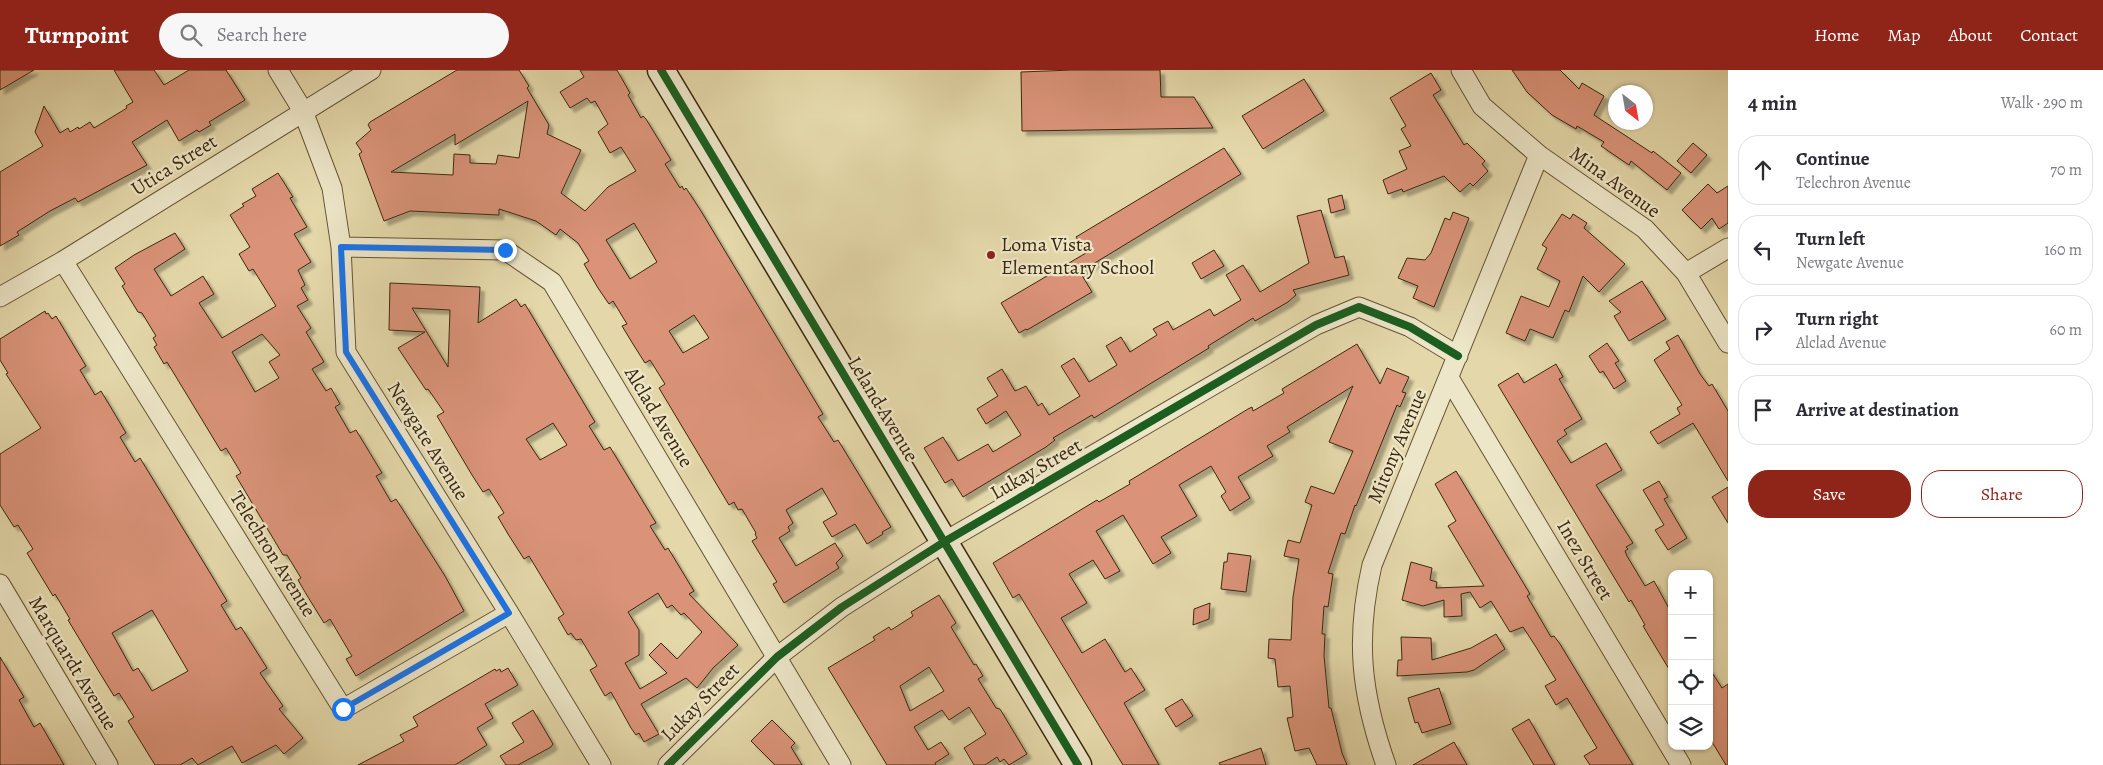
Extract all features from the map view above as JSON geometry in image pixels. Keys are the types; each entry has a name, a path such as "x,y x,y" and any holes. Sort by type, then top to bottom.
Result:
{"street":[{"name":"Newgate Avenue","path":"278,70 303,111 332,188 341,247 346,352 509,613 601,765"},
{"name":"Utica Street","path":"0,297 63,261 371,70"},
{"name":"Leland Avenue","path":"661,70 1078,765"},
{"name":"Mina Avenue","path":"1461,70 1482,106 1539,155 1645,229 1686,273 1728,343"},
{"name":"Mitony Avenue","path":"1386,765 1375,734 1362,668 1362,619 1365,593 1372,565 1539,155"},
{"name":"Alclad Avenue","path":"341,247 505,250 552,282 841,765"},
{"path":"1686,273 1728,248"},
{"name":"Telechron Avenue","path":"63,261 343,709 509,613"},
{"name":"Lukay Street","path":"668,765 777,657 842,607 944,542 1316,325 1359,307 1410,327 1458,356"},
{"name":"Inez Street","path":"1449,378 1681,765"},
{"name":"Marquardt Avenue","path":"0,584 108,765"}],"building":[{"path":"0,70 34,70 0,90"},
{"path":"114,70 154,70 164,85 189,70 226,70 245,100 209,122 211,125 199,132 197,130 179,141 167,120 132,142 147,165 78,202 75,198 50,211 17,232 19,235 0,246 0,172 43,146 35,132 44,106 60,133 68,128 70,132 78,127 79,129 90,122 94,128 127,108 126,106 133,102"},
{"path":"457,70 519,70 529,86 527,88 549,125 547,134 581,150 561,193 585,211 608,187 636,171 621,147 610,153 598,132 608,124 595,101 591,103 587,98 570,108 560,92 584,77 580,70 617,70 641,118 643,116 646,119 671,160 665,164 680,188 682,186 684,190 686,188 701,211 823,414 818,417 834,442 838,440 891,527 867,544 855,524 832,537 823,522 837,514 822,488 786,510 793,523 788,527 790,531 779,538 796,566 835,543 843,556 836,563 839,568 784,603 773,584 777,582 752,541 757,538 756,533 742,509 738,510 734,502 729,505 659,388 665,384 650,360 645,363 622,326 627,324 613,301 609,304 584,264 589,261 578,243 560,229 556,235 536,221 499,209 499,215 410,211 384,221 359,154 362,152 356,143 371,130 368,125 370,122","holes":["528,101 519,158 498,155 496,164 470,163 470,155 454,154 453,175 391,172 455,134 455,145","634,223 657,262 630,279 606,240","694,315 709,338 683,353 669,331"]},
{"path":"1160,70 1161,97 1194,97 1213,128 1022,131 1021,72"},
{"path":"1512,70 1560,70 1579,89 1582,83 1604,96 1594,115 1608,124 1608,130 1617,130 1652,153 1653,151 1681,173 1667,190 1631,161 1629,165 1601,146 1604,142 1577,126 1576,129 1552,115 1527,92"},
{"path":"1431,73 1441,90 1433,95 1464,145 1467,143 1485,161 1482,164 1488,171 1473,186 1470,183 1460,192 1444,176 1403,192 1402,189 1388,194 1383,180 1407,169 1399,151 1411,146 1401,129 1406,126 1390,98"},
{"path":"1304,79 1324,111 1263,149 1242,116"},
{"path":"1693,143 1707,155 1691,173 1677,161"},
{"path":"1224,148 1241,174 1080,272 1092,292 1019,333 1001,303 1086,253 1076,237"},
{"path":"278,173 293,197 290,198 307,227 294,234 311,262 298,270 305,285 301,288 308,300 297,306 311,328 306,332 324,362 312,369 326,391 331,388 340,404 335,407 350,433 356,430 382,473 376,476 391,502 396,499 445,576 464,611 356,676 346,659 352,656 330,619 324,623 308,597 298,580 301,578 287,555 283,555 236,476 241,473 226,448 221,451 167,362 164,364 154,347 157,345 153,338 156,336 122,286 125,284 115,268 134,255 175,233 185,249 154,269 171,296 203,276 214,294 199,303 222,338 276,306 253,269 249,271 239,254 250,247 230,215 244,206 242,204 256,196 252,189","holes":["262,334 280,355 269,362 279,378 255,392 232,352"]},
{"path":"1708,184 1717,193 1728,186 1728,223 1719,229 1712,218 1701,229 1682,210"},
{"path":"1342,195 1345,209 1331,213 1328,199"},
{"path":"1321,210 1335,258 1344,256 1349,275 1293,290 1296,295 1288,302 1255,321 1253,318 1208,346 1209,348 1094,418 1092,415 1053,438 1055,440 1046,447 963,497 952,479 945,483 924,448 943,437 958,461 988,444 993,452 1021,435 1006,411 986,424 977,409 998,396 987,378 1002,369 1015,391 1026,386 1038,406 1042,403 1049,415 1080,396 1061,366 1074,358 1089,382 1117,365 1106,346 1121,337 1130,352 1157,335 1153,329 1168,321 1173,330 1210,309 1214,316 1241,300 1226,275 1243,265 1260,292 1309,263 1297,216"},
{"path":"1453,212 1469,218 1434,307 1413,298 1418,286 1398,278 1407,258 1425,260 1431,253 1445,218 1450,220"},
{"path":"1562,214 1570,219 1573,214 1587,223 1584,228 1625,264 1599,292 1583,276 1569,312 1565,310 1553,338 1530,329 1525,341 1506,333 1521,296 1549,307 1560,281 1537,269 1547,248 1542,245"},
{"path":"1214,250 1224,266 1201,279 1192,263"},
{"path":"1642,281 1666,319 1629,341 1614,316 1621,312 1609,301"},
{"path":"390,283 480,287 478,323 516,299 521,307 525,304 595,422 589,426 604,450 610,447 656,523 650,526 665,550 668,548 694,591 689,594 738,645 713,668 697,688 686,678 641,704 659,734 644,742 639,733 636,735 631,728 611,692 605,696 590,670 597,666 581,639 576,640 571,633 568,635 558,618 564,614 529,556 524,559 498,517 504,513 489,489 483,492 437,416 444,412 428,389 426,390 398,348 425,332 389,330","holes":["412,308 450,310 448,367 426,331","553,423 567,445 540,460 526,439","658,593 667,608 672,605 681,615 684,613 702,632 677,659 661,643 649,655 667,673 640,689 625,663 639,655 639,630 628,612"]},
{"path":"45,311 52,319 56,316 86,366 80,370 95,395 101,391 126,433 120,437 135,462 140,458 212,576 227,601 221,605 236,630 241,627 267,668 260,673 283,706 279,709 303,738 284,754 276,745 242,763 232,746 198,765 192,758 180,765 155,765 128,721 134,717 119,693 114,696 68,620 70,619 55,594 53,596 27,553 33,549 18,525 14,527 0,505 0,454 41,428 6,374 8,373 0,360 0,339","holes":["152,610 188,671 152,691 138,668 133,671 112,633"]},
{"path":"1678,335 1700,374 1709,386 1712,384 1728,411 1728,481 1693,423 1658,444 1650,432 1680,414 1677,408 1682,405 1654,360 1670,349 1666,342"},
{"path":"1607,343 1619,361 1615,363 1626,381 1614,389 1603,371 1600,373 1589,356"},
{"path":"1357,344 1380,384 1387,368 1409,377 1402,392 1406,393 1400,407 1397,405 1355,505 1345,534 1341,533 1328,573 1333,574 1328,607 1324,606 1322,634 1325,634 1324,656 1329,708 1331,708 1342,753 1347,765 1317,765 1309,748 1295,751 1287,718 1293,717 1290,686 1278,687 1275,659 1268,658 1269,639 1291,640 1293,597 1299,559 1284,556 1288,540 1300,543 1312,505 1305,502 1311,486 1334,494 1353,451 1329,442 1353,386 1287,427 1290,432 1267,446 1273,456 1238,477 1250,498 1230,511 1221,496 1226,492 1211,466 1179,485 1197,516 1161,537 1171,553 1153,564 1123,515 1096,531 1120,571 1105,579 1093,560 1069,574 1087,603 1061,618 1082,653 1105,639 1125,672 1131,668 1145,690 1124,703 1159,765 1123,765 1019,594 1013,598 993,563 1097,500 1099,502 1130,484 1129,481 1248,409 1252,407 1253,411 1284,393 1282,389"},
{"path":"1556,364 1563,377 1559,379 1582,419 1564,430 1567,434 1557,441 1571,463 1606,443 1622,470 1596,485 1633,543 1626,547 1628,549 1625,551 1627,556 1645,586 1654,581 1668,607 1668,667 1643,626 1645,625 1631,600 1629,602 1498,385 1518,373 1524,383"},
{"path":"1456,471 1530,594 1527,596 1551,637 1554,636 1560,644 1633,765 1590,765 1584,756 1597,748 1567,698 1556,705 1545,686 1556,680 1536,647 1523,627 1510,632 1491,601 1480,608 1470,592 1461,594 1462,616 1444,617 1444,600 1423,606 1402,600 1411,562 1432,568 1430,580 1437,582 1436,588 1484,586 1448,526 1456,521 1435,484"},
{"path":"1659,481 1668,497 1664,499 1687,538 1668,550 1655,530 1664,525 1643,490"},
{"path":"1728,487 1728,523 1712,497"},
{"path":"1228,553 1251,556 1246,592 1221,589 1224,562 1227,562"},
{"path":"939,595 956,623 951,627 974,665 976,664 983,676 978,679 996,708 1000,709 1027,754 1009,765 1004,759 1000,762 997,757 985,765 974,765 964,748 986,734 969,707 949,720 942,710 914,727 928,750 941,742 949,754 935,763 936,765 887,765 828,668 875,640 873,637 889,627 891,630 913,616 911,612","holes":["929,667 944,691 910,711 900,686"]},
{"path":"1210,603 1209,619 1193,625 1194,609"},
{"path":"1496,634 1505,649 1474,670 1397,676 1398,660 1402,660 1401,637 1431,638 1432,660 1471,648"},
{"path":"0,657 24,697 19,700 34,727 40,723 64,765 0,765"},
{"path":"508,668 518,685 485,704 493,718 477,728 487,745 455,765 358,765 404,741 400,735 418,726 413,717 495,669 496,671 500,669 501,672"},
{"path":"1713,674 1722,688 1728,684 1728,765 1726,765 1713,744"},
{"path":"1439,688 1451,724 1422,733 1418,722 1415,723 1408,698"},
{"path":"1182,699 1193,716 1176,727 1165,709"},
{"path":"533,710 553,744 551,747 518,765 506,765 500,756 524,742 512,723"},
{"path":"1529,719 1555,765 1534,765 1512,729"},
{"path":"772,720 795,743 791,747 802,765 775,765 751,741"},
{"path":"1454,742 1467,765 1413,765"},
{"path":"1261,748 1266,765 1220,765 1219,763"}],"cycle path":[{"path":"661,70 1078,765"},
{"path":"668,765 777,657 842,607 944,542 1316,325 1359,307 1410,327 1458,356"}],"place":[{"name":"Loma Vista Elementary School","path":"991,255"}],"route":[{"path":"343,709 509,613 346,352 341,247 505,250"}]}
